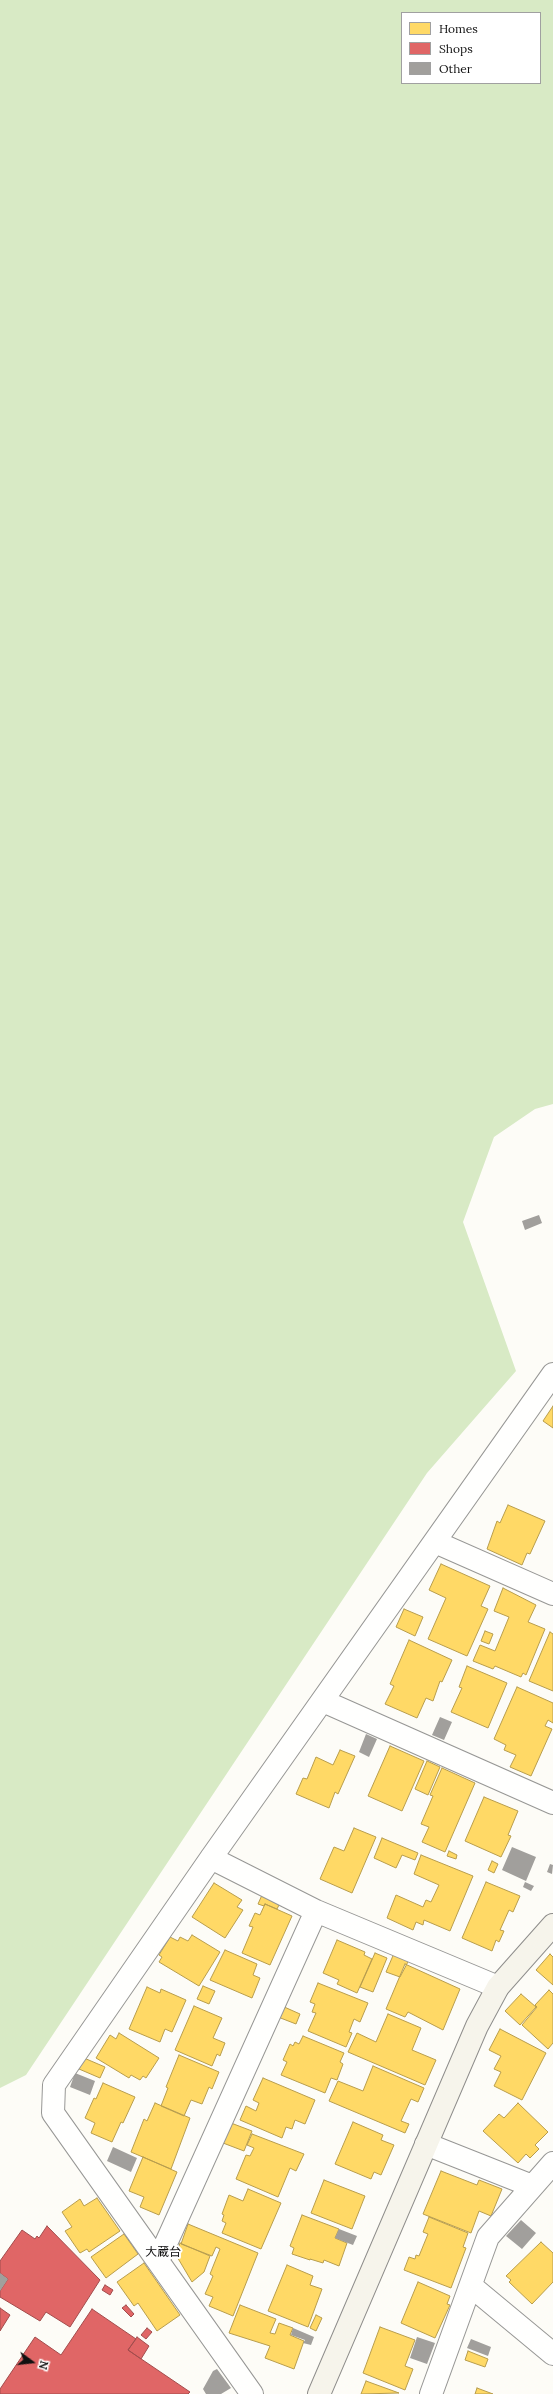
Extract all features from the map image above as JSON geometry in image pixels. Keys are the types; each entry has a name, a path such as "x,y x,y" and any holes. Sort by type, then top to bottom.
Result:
{"street":[{"path":"252,2394 53,2113 54,2085 211,1858 553,1374"},
{"path":"435,1542 553,1594"},
{"path":"323,1701 553,1803"},
{"path":"211,1858 316,1911 498,1986"},
{"path":"158,2261 316,1911"},
{"path":"319,2394 477,2026 498,1986 553,1925"},
{"path":"426,2144 532,2186"},
{"path":"431,2394 471,2286 482,2250 488,2237 553,2163"},
{"path":"471,2286 553,2354"}],"green space":[{"path":"0,0 553,0 553,1104 535,1109 494,1137 463,1222 516,1371 427,1473 26,2075 0,2088"}],"building: Homes":[{"path":"553,1406 553,1428 543,1421"},
{"path":"508,1505 545,1521 530,1554 527,1553 522,1565 487,1549 497,1521 500,1523"},
{"path":"441,1564 490,1586 481,1606 488,1609 467,1656 428,1639 446,1598 429,1590"},
{"path":"503,1588 536,1605 528,1622 545,1629 526,1675 523,1673 521,1677 495,1666 493,1669 473,1661 480,1645 495,1651 509,1617 494,1611"},
{"path":"404,1609 423,1617 415,1636 396,1627"},
{"path":"485,1631 493,1634 489,1644 481,1641"},
{"path":"550,1632 553,1634 553,1691 529,1681"},
{"path":"409,1640 452,1660 442,1682 440,1681 433,1701 426,1698 417,1718 385,1704 394,1686 390,1684"},
{"path":"467,1666 507,1683 488,1728 451,1712 462,1688 459,1687"},
{"path":"517,1687 553,1703 553,1723 548,1720 545,1726 552,1729 531,1776 510,1767 516,1755 504,1750 506,1745 494,1739"},
{"path":"390,1746 424,1761 402,1811 368,1796"},
{"path":"340,1750 355,1756 338,1794 335,1792 329,1808 296,1794 303,1778 307,1779 316,1757 333,1765"},
{"path":"427,1761 440,1767 428,1795 415,1789"},
{"path":"442,1768 475,1783 445,1852 422,1842 429,1827 421,1824 433,1796 430,1795"},
{"path":"484,1797 518,1811 508,1835 511,1836 501,1857 465,1841"},
{"path":"354,1828 376,1837 352,1893 320,1879 334,1847 344,1851"},
{"path":"382,1838 418,1853 415,1860 402,1855 396,1868 374,1858"},
{"path":"449,1851 457,1855 456,1859 447,1856"},
{"path":"421,1855 473,1876 450,1931 424,1920 423,1925 416,1922 413,1930 387,1918 396,1895 423,1907 426,1900 431,1902 439,1885 414,1874"},
{"path":"492,1861 498,1864 494,1873 488,1870"},
{"path":"486,1882 520,1896 513,1912 509,1910 500,1930 504,1931 499,1942 496,1940 492,1951 462,1938"},
{"path":"214,1883 242,1900 237,1907 243,1910 225,1938 192,1917"},
{"path":"262,1895 280,1903 277,1909 265,1904 264,1906 258,1904"},
{"path":"265,1904 292,1916 270,1965 242,1953 253,1927 249,1926 255,1913 260,1915"},
{"path":"192,1935 220,1952 199,1986 159,1962 162,1957 159,1955 170,1937 178,1941 180,1937 188,1941"},
{"path":"337,1940 365,1952 364,1955 372,1959 357,1993 337,1984 339,1980 323,1973"},
{"path":"225,1950 257,1964 253,1975 260,1978 252,1998 210,1980"},
{"path":"395,1951 410,1958 400,1977 386,1972"},
{"path":"375,1953 387,1958 373,1992 360,1987"},
{"path":"550,1954 553,1957 553,1985 536,1970"},
{"path":"405,1964 460,1989 443,2030 408,2012 405,2017 386,2009"},
{"path":"318,1983 368,2003 360,2022 354,2019 349,2032 352,2033 346,2047 308,2031 316,2013 312,2012 315,2004 310,2002"},
{"path":"203,1986 215,1991 209,2004 197,1999"},
{"path":"147,1987 160,1993 161,1989 186,2000 172,2032 165,2029 160,2042 129,2029"},
{"path":"549,1990 553,1994 553,2043 548,2049 522,2025 537,2007 535,2005"},
{"path":"521,1994 536,2007 520,2025 505,2011"},
{"path":"194,2006 222,2018 213,2038 225,2043 220,2056 217,2054 212,2066 175,2050"},
{"path":"282,2006 300,2014 296,2024 278,2017"},
{"path":"388,2014 421,2028 412,2050 436,2060 425,2085 348,2052 357,2033 376,2042"},
{"path":"500,2029 546,2053 522,2100 494,2086 501,2072 494,2069 501,2056 489,2050"},
{"path":"119,2033 159,2058 146,2078 143,2076 140,2080 131,2075 129,2078 96,2058 110,2035 116,2039"},
{"path":"303,2036 344,2053 340,2062 343,2064 337,2080 331,2078 325,2093 281,2075 287,2062 283,2060 290,2044 293,2046 295,2042 299,2044"},
{"path":"179,2055 219,2072 212,2089 209,2087 202,2104 191,2100 184,2116 161,2106 168,2088 166,2087"},
{"path":"84,2058 105,2067 100,2078 79,2069"},
{"path":"373,2066 424,2088 418,2102 411,2099 401,2121 409,2124 405,2133 329,2101 338,2081 363,2091"},
{"path":"263,2078 315,2100 305,2124 295,2120 292,2129 286,2127 282,2138 240,2120 246,2106 256,2111 259,2103 253,2100"},
{"path":"103,2083 135,2097 112,2142 91,2133 95,2123 85,2118"},
{"path":"155,2103 190,2118 171,2169 131,2152 144,2119 147,2121"},
{"path":"518,2103 548,2132 535,2145 539,2149 530,2158 526,2154 518,2163 483,2131 499,2114 504,2118"},
{"path":"353,2122 383,2135 381,2140 394,2145 381,2175 374,2172 371,2179 335,2164"},
{"path":"231,2123 252,2131 244,2151 223,2143"},
{"path":"252,2134 304,2154 296,2171 290,2168 278,2197 236,2179 246,2155 250,2156 254,2148 247,2145"},
{"path":"143,2157 177,2172 159,2215 140,2207 144,2197 129,2191"},
{"path":"441,2171 477,2185 479,2180 502,2189 491,2216 479,2211 471,2233 423,2214"},
{"path":"324,2180 365,2196 352,2229 311,2213"},
{"path":"248,2189 281,2203 261,2249 222,2233 226,2223 222,2221 224,2215 222,2214 229,2195 243,2201"},
{"path":"97,2198 120,2231 89,2252 87,2249 80,2253 65,2231 72,2227 62,2212 80,2199 84,2206"},
{"path":"302,2215 339,2229 335,2238 347,2243 339,2266 324,2260 323,2263 292,2254 294,2248 290,2246"},
{"path":"429,2217 468,2233 463,2247 466,2248 451,2288 404,2270 409,2257 415,2259 416,2255 419,2256 428,2234 423,2232"},
{"path":"188,2224 258,2253 233,2316 209,2306 213,2297 205,2294 213,2276 210,2274 220,2249 216,2247 212,2256 181,2244"},
{"path":"124,2234 138,2254 106,2278 91,2257"},
{"path":"541,2242 553,2253 553,2282 532,2304 509,2282 511,2280 506,2276"},
{"path":"180,2243 210,2256 204,2272 192,2282 176,2255"},
{"path":"144,2263 180,2315 157,2331 138,2303 134,2306 117,2282"},
{"path":"287,2265 313,2276 310,2285 322,2289 308,2327 268,2311"},
{"path":"418,2282 450,2296 447,2304 450,2305 435,2338 401,2323"},
{"path":"240,2305 276,2319 270,2333 275,2334 279,2323 293,2328 290,2335 304,2341 294,2369 265,2358 270,2346 229,2333"},
{"path":"316,2315 322,2318 316,2331 310,2328"},
{"path":"380,2327 415,2340 405,2366 413,2369 405,2390 363,2373"},
{"path":"468,2351 488,2359 485,2367 465,2360"},
{"path":"366,2381 399,2393 361,2394"},
{"path":"477,2388 493,2394 475,2394"}],"building: Shops":[{"path":"47,2226 100,2280 70,2327 46,2312 40,2321 0,2297 0,2291 8,2279 0,2273 0,2261 22,2230 35,2239 37,2236 39,2238"},
{"path":"105,2285 113,2290 110,2295 102,2290"},
{"path":"126,2305 134,2314 131,2317 122,2308"},
{"path":"0,2308 10,2315 0,2331"},
{"path":"92,2309 136,2339 128,2350 190,2392 188,2394 0,2394 0,2389 35,2337 61,2355"},
{"path":"147,2328 152,2332 146,2339 141,2335"},
{"path":"137,2337 149,2346 141,2359 128,2350"}],"building: Other":[{"path":"539,1215 542,1223 525,1230 522,1221"},
{"path":"440,1717 452,1722 444,1740 432,1735"},
{"path":"366,1734 377,1739 369,1757 359,1752"},
{"path":"512,1847 536,1857 526,1881 502,1870"},
{"path":"550,1864 553,1865 552,1874 547,1872"},
{"path":"525,1882 534,1886 531,1891 523,1887"},
{"path":"75,2073 95,2081 90,2095 70,2087"},
{"path":"113,2147 137,2158 131,2172 107,2161"},
{"path":"521,2220 536,2233 522,2249 506,2236"},
{"path":"339,2229 357,2236 353,2245 335,2238"},
{"path":"0,2273 8,2279 0,2291"},
{"path":"293,2328 314,2337 311,2345 303,2343 305,2340 291,2335"},
{"path":"417,2337 435,2343 427,2364 410,2358"},
{"path":"471,2339 491,2347 488,2356 467,2348"},
{"path":"217,2369 231,2388 221,2394 206,2394 203,2389 213,2371"}],"district":[{"name":"大蔵台","path":"163,2253"}]}
